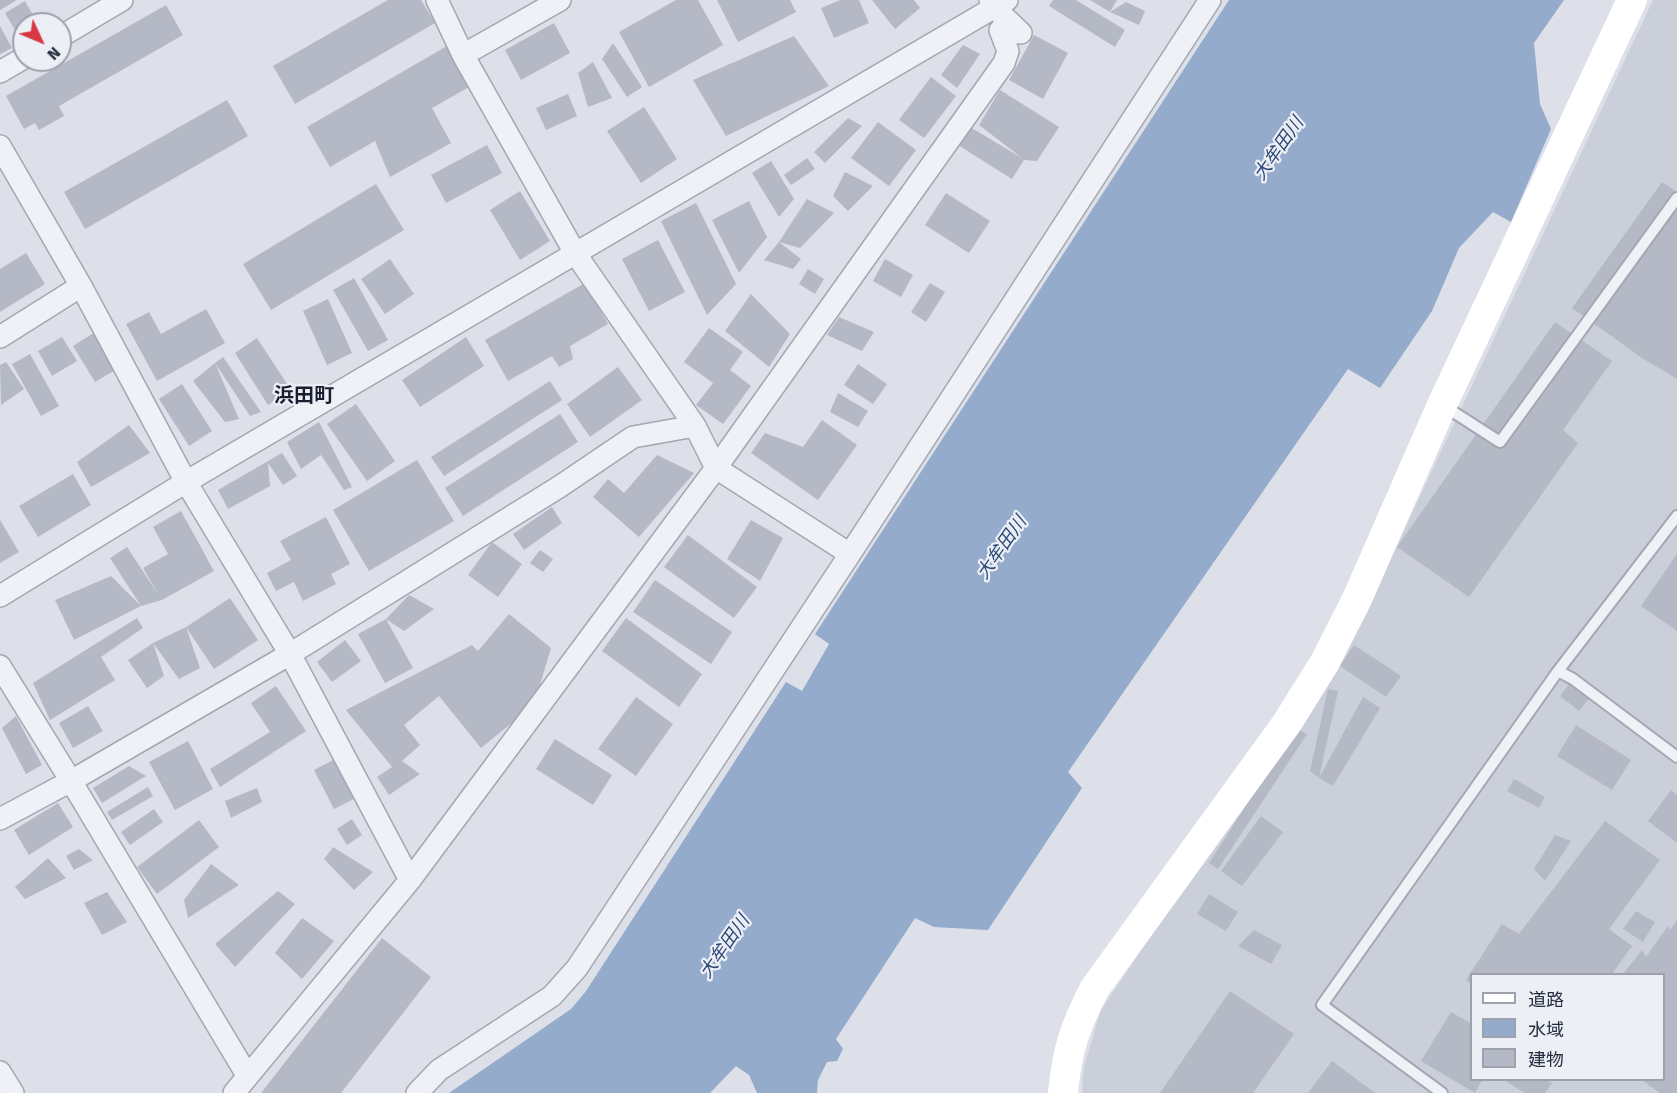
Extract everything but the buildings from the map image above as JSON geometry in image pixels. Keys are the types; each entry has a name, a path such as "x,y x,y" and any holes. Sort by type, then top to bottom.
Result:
{"street":[{"path":"72,29 122,0"},
{"path":"437,0 463,55 575,253 695,426 716,468 850,554"},
{"path":"463,55 560,0"},
{"path":"417,1093 439,1070 552,996 577,968 850,554 1210,0"},
{"path":"1064,1093 1066,1062 1078,1021 1095,988 1287,723 1325,662 1357,599 1442,405 1632,0"},
{"path":"0,596 186,482 997,2 1021,33 1000,30 1008,51 1004,63 716,468 410,880 234,1093"},
{"path":"0,146 81,286 186,482 290,654 410,880"},
{"path":"0,337 81,286"},
{"path":"0,819 71,781 290,654 559,487 633,436 695,426"},
{"path":"0,666 247,1075"},
{"path":"0,1072 13,1093"}],"lane":[{"path":"1442,405 1500,442 1677,198"},
{"path":"1442,1093 1322,1005 1558,671 1677,516"},
{"path":"1558,671 1573,679 1677,757"}],"shaded area":[{"path":"1653,0 1677,0 1677,1093 1082,1093 1084,1066 1101,1010 1359,626"}],"water":[{"name":"大牟田川","path":"1229,0 1564,0 1534,43 1540,104 1551,129 1511,222 1493,212 1459,248 1432,311 1380,388 1348,369 1068,772 1082,788 988,930 934,927 915,918 836,1039 843,1049 837,1061 827,1062 818,1080 817,1093 757,1093 749,1075 736,1066 710,1093 449,1093 571,1009 586,991 786,682 802,691 829,644 815,634"}],"district":[{"name":"浜田町","path":"304,396"}]}
